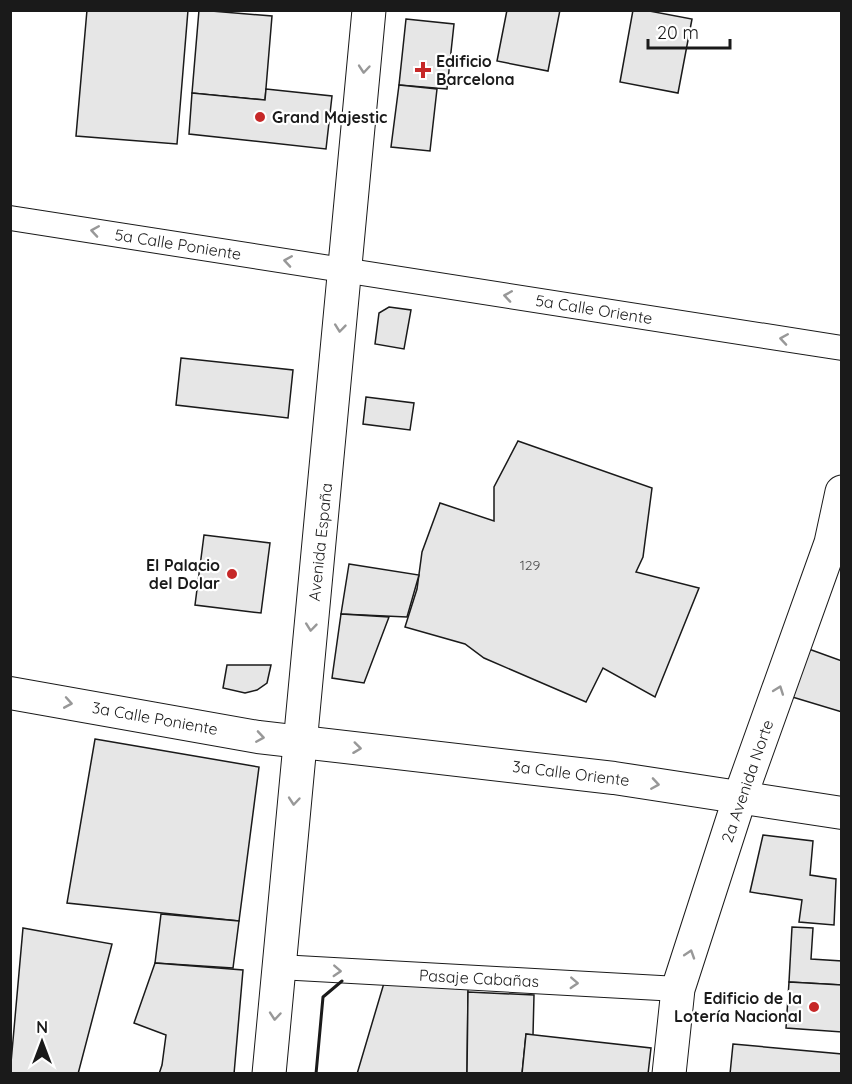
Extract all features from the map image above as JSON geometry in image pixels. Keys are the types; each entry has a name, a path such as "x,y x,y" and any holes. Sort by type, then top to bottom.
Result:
{"main road":[{"name":"Avenida España","path":"269,1074 369,10"},
{"name":"2a Avenida Norte","path":"669,1074 678,989 740,797 831,543 842,492"}],"street":[{"name":"5a Calle Poniente","path":"10,218 346,270"},
{"name":"5a Calle Oriente","path":"346,270 842,348"},
{"name":"3a Calle Poniente","path":"10,693 258,737 299,742"},
{"name":"3a Calle Oriente","path":"299,742 614,778 842,813"},
{"name":"Pasaje Cabañas","path":"279,968 678,989"}],"building":[{"path":"87,10 188,10 177,144 76,136"},
{"path":"199,10 272,16 265,100 192,93"},
{"path":"507,10 560,10 548,71 497,61"},
{"path":"633,10 692,19 678,93 620,82"},
{"name":"Edificio Barcelona","path":"406,19 454,24 447,89 399,85"},
{"path":"399,85 437,89 430,151 391,147"},
{"name":"Grand Majestic","path":"266,89 332,96 326,149 189,134 192,93 265,100"},
{"path":"389,307 411,310 404,349 375,344 379,313"},
{"path":"181,358 293,370 288,418 176,405"},
{"path":"366,397 414,403 410,430 363,424"},
{"path":"518,441 652,488 643,557 636,572 699,588 655,697 603,668 586,702 484,658 465,644 405,627 417,589 422,552 440,503 494,521 494,487"},
{"name":"El Palacio del Dolar","path":"204,535 270,543 261,613 195,605"},
{"path":"349,564 419,575 407,617 341,614"},
{"path":"341,614 389,617 364,683 332,678"},
{"path":"806,648 842,661 842,712 789,696"},
{"path":"227,665 271,665 267,683 257,690 245,693 223,688"},
{"path":"95,739 259,767 239,921 67,903"},
{"path":"763,835 813,841 810,875 836,879 834,925 799,922 802,900 750,892"},
{"path":"161,914 239,921 233,968 155,963"},
{"path":"792,927 813,928 811,959 842,961 842,985 789,982"},
{"path":"23,928 112,944 78,1074 10,1074"},
{"path":"155,963 243,970 234,1074 159,1074 166,1035 134,1023"},
{"name":"Edificio de la Lotería Nacional","path":"789,982 842,985 842,1032 786,1028"},
{"path":"384,983 468,988 467,1074 357,1074"},
{"path":"468,992 534,995 533,1035 526,1034 522,1074 467,1074"},
{"path":"526,1034 651,1048 648,1074 522,1074"},
{"path":"733,1044 842,1054 842,1074 730,1074"}],"wall":[{"path":"316,1074 323,997 342,981"}],"place":[{"name":"Edificio Barcelona","path":"423,70"},
{"name":"Grand Majestic","path":"260,117"},
{"name":"El Palacio del Dolar","path":"232,574"},
{"name":"Edificio de la Lotería Nacional","path":"814,1007"}]}
